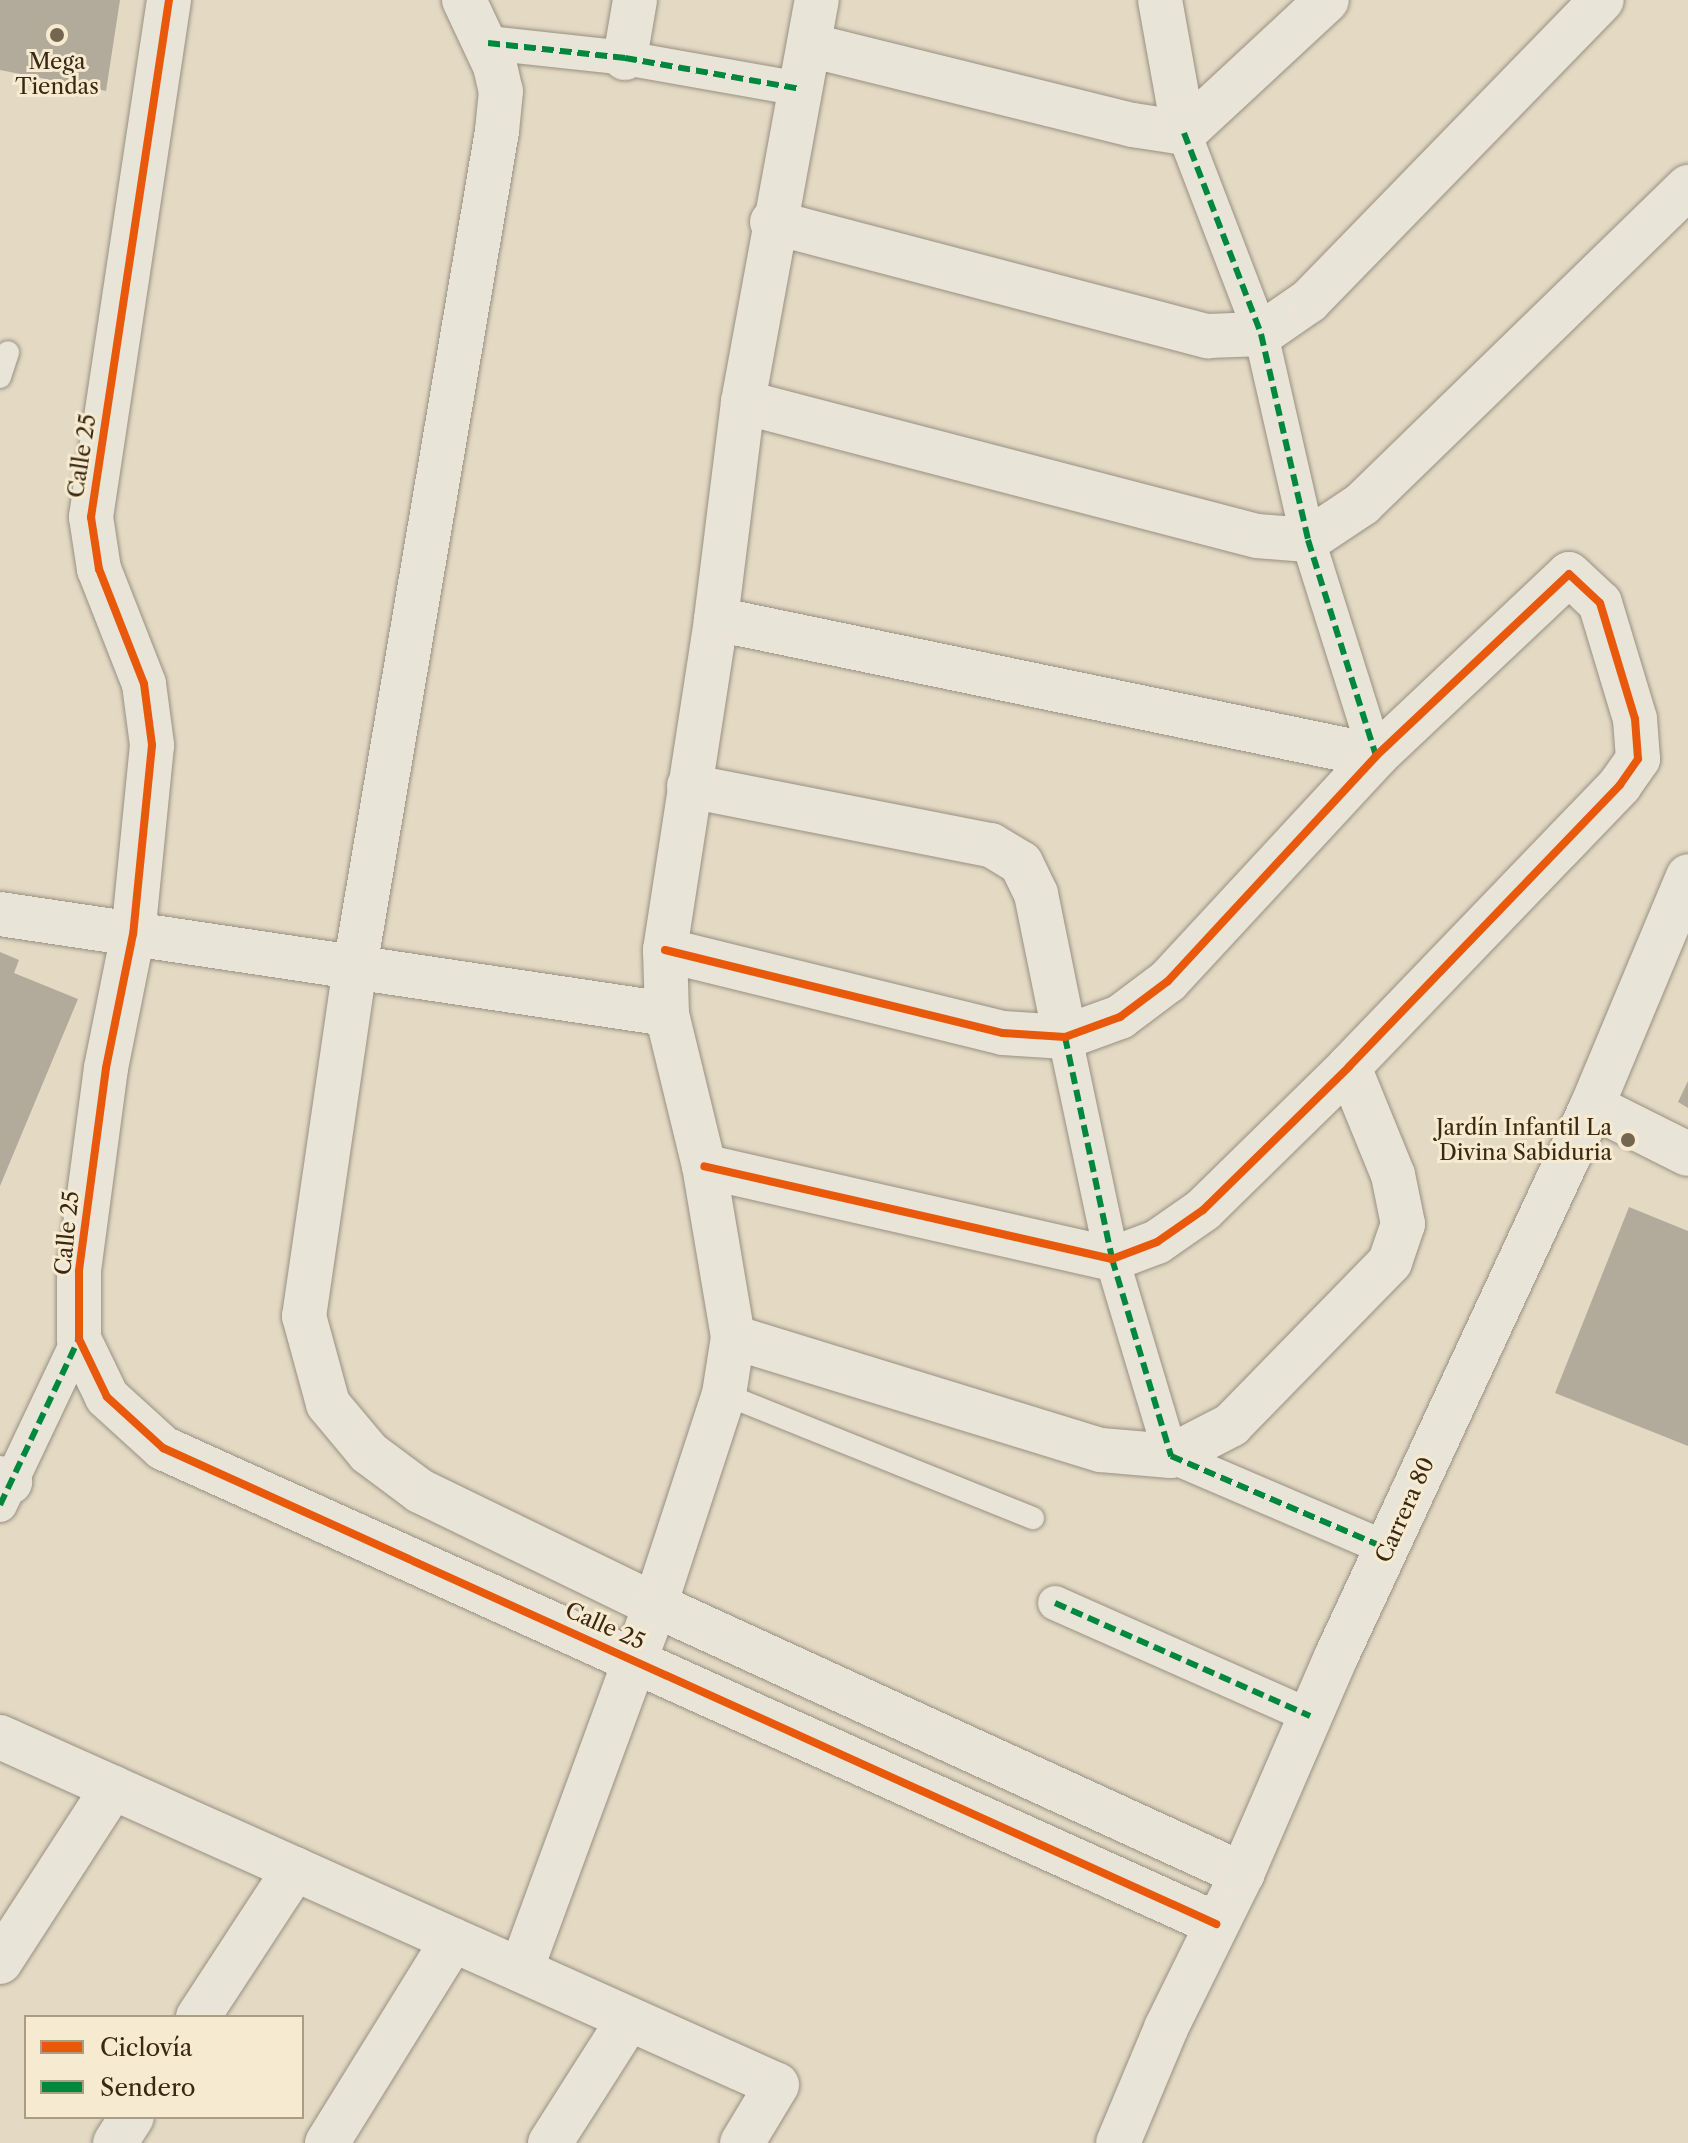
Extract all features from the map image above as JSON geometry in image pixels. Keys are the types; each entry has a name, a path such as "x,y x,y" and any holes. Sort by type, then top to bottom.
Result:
{"street":[{"name":"Calle 25","path":"169,0 91,517 99,569 151,711 152,745 133,934 104,1083 79,1271 79,1339 107,1397 163,1448 1216,1924"},
{"name":"Calle 25","path":"464,0 488,43 501,91 497,131 355,967 304,1316 328,1404 369,1453 420,1491 655,1605 1242,1874"},
{"path":"625,58 635,0"},
{"path":"521,1970 655,1605 724,1394 733,1337 704,1166 667,1014 665,950 716,619 743,402 772,222 817,0"},
{"path":"1160,0 1184,133 1261,334 1308,540 1376,756"},
{"path":"1184,133 1327,0"},
{"path":"772,222 1208,336 1261,334 1309,301 1602,0"},
{"path":"488,43 625,58 800,89"},
{"path":"809,45 1133,125 1184,133"},
{"path":"743,402 1257,536 1308,540 1362,504 1688,187"},
{"path":"665,950 1003,1033 1065,1037 1120,1017 1168,981 1376,756 1569,574 1600,603 1635,719 1638,759 1620,785 1349,1067 1203,1210 1157,1242 1112,1259 704,1166"},
{"path":"716,619 1376,756"},
{"path":"689,786 991,845 1021,863 1036,894 1112,1259 1171,1456"},
{"name":"Carrera 80","path":"1118,2143 1216,1924 1242,1874 1386,1548 1592,1106 1687,881"},
{"path":"0,914 667,1014"},
{"path":"1171,1456 1231,1425 1390,1262 1403,1224 1393,1175 1349,1067"},
{"path":"1592,1106 1688,1154"},
{"path":"733,1337 1101,1450 1171,1456 1386,1548"},
{"path":"3,1488 79,1339"},
{"path":"1055,1603 1310,1716"},
{"path":"0,1737 777,2085 742,2143"},
{"path":"0,1962 113,1787"},
{"path":"199,2015 295,1869"},
{"path":"327,2143 453,1940"},
{"path":"550,2143 629,2019"},
{"path":"115,2143 131,2119"}],"lane":[{"path":"0,377 8,352"},
{"path":"724,1394 1033,1518"}],"building":[{"name":"Mega Tiendas","path":"0,0 120,0 106,91 0,70"},
{"path":"0,952 19,960 14,973 78,999 0,1186"},
{"path":"1688,1081 1688,1108 1678,1102"},
{"path":"1629,1207 1688,1231 1688,1446 1555,1393"}],"marked path":[{"path":"488,43 625,58 800,89"},
{"path":"1184,133 1261,334 1308,540 1376,756"},
{"path":"1065,1037 1112,1259 1171,1456 1386,1548"},
{"path":"0,1505 79,1339"},
{"path":"1055,1603 1310,1716"}],"cycle path":[{"path":"169,0 91,517 99,569 144,684 152,745 133,934 106,1068 79,1271 79,1339 107,1397 163,1448 1216,1924"},
{"path":"665,950 1003,1033 1065,1037 1120,1017 1168,981 1376,756 1569,574 1600,603 1635,719 1638,759 1620,785 1349,1067 1203,1210 1157,1242 1112,1259 704,1166"}],"place":[{"name":"Mega Tiendas","path":"57,35"},
{"name":"Jardín Infantil La Divina Sabiduria","path":"1628,1140"}]}
